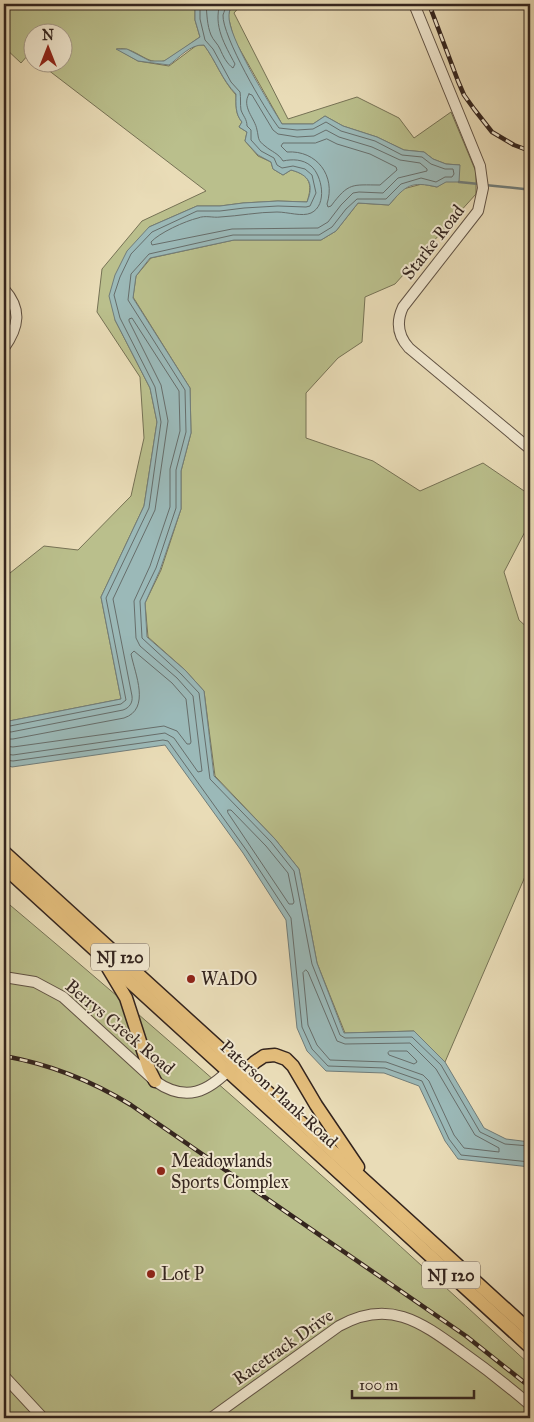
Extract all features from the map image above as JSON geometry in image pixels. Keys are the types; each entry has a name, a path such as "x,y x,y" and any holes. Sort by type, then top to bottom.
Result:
{"main road":[{"name":"Paterson Plank Road","path":"4,852 530,1347"},
{"name":"Paterson Plank Road","path":"4,867 98,952 369,1184 530,1331"},
{"path":"98,952 126,998 149,1069 155,1081"},
{"path":"236,1071 259,1058 269,1055 280,1057 289,1062 316,1106 369,1184"}],"street":[{"name":"Starke Road","path":"414,4 480,166 483,188 478,211 403,307 398,323 399,331 401,338 409,348 530,449"},
{"path":"4,289 14,304 17,321 11,338 4,348"},
{"name":"Berrys Creek Road","path":"4,977 35,982 62,997 155,1081 173,1091 192,1093 208,1087 236,1071"},
{"name":"Racetrack Drive","path":"211,1418 339,1326 358,1318 382,1314 410,1318 426,1326 480,1364 530,1405"},
{"path":"4,1376 43,1418"}],"green space":[{"path":"4,4 195,4 195,20 200,37 167,60 152,61 130,50 117,49 138,61 169,66 197,45 204,45 236,95 237,113 242,122 239,127 247,132 245,141 258,156 271,162 273,169 283,175 291,170 297,172 306,178 310,185 307,202 278,201 197,206 149,227 115,320 150,388 157,422 144,506 101,597 121,699 9,721 4,719 4,569 10,573 44,546 78,550 131,496 144,438 140,377 97,312 102,269 142,221 206,191 51,72 72,72 72,22 22,22 21,63 4,47"},
{"path":"232,4 242,4 234,13 288,119 357,97 399,118 414,138 451,112 476,172 476,194 395,284 365,297 362,342 338,358 306,393 306,438 373,461 420,491 483,463 530,495 529,524 504,572 519,620 530,630 530,865 445,1062 414,1031 345,1033 317,963 299,869 275,839 215,776 204,691 185,670 148,637 145,603 161,570 181,509 181,471 191,433 190,388 133,297 136,276 151,258 234,240 321,240 336,231 358,203 389,205 403,189 422,184 437,187 446,181 460,165 446,164 433,159 424,152 404,150 377,137 343,126 325,116 313,124 282,124 234,39 228,16"},
{"name":"Meadowlands Sports Complex","path":"4,900 270,1129 530,1365 530,1418 4,1418"}],"water":[{"path":"195,4 232,4 229,15 230,25 235,38 250,70 282,124 313,124 325,116 343,126 377,137 404,150 424,152 433,159 446,164 460,165 459,182 446,182 437,187 421,184 410,186 400,193 389,205 358,203 336,231 321,240 234,240 150,258 136,276 133,298 190,388 191,433 181,471 181,509 160,570 145,603 147,637 185,670 204,691 214,776 275,839 299,869 317,963 344,1033 414,1031 445,1062 484,1128 506,1139 530,1142 530,1167 458,1159 445,1141 419,1086 384,1073 326,1071 307,1051 297,1028 286,920 243,853 165,745 12,767 4,764 4,719 9,721 121,699 101,597 144,506 157,422 150,388 115,320 109,296 115,275 127,251 149,227 197,206 278,201 307,202 309,196 310,186 306,178 291,170 283,175 273,169 271,162 258,155 245,141 247,132 239,127 242,122 237,112 236,94 227,83 204,45 189,49 169,65 138,61 116,49 127,49 150,61 164,61 200,37 195,20"}],"waterway":[{"path":"459,182 479,184"},
{"path":"485,185 530,188"}],"railway":[{"path":"429,4 464,95 492,132 514,145 530,151"},
{"path":"4,1056 21,1059 70,1074 101,1088 131,1105 466,1336 530,1387"}],"place":[{"name":"WADO","path":"191,979"},
{"name":"Meadowlands Sports Complex","path":"161,1171"},
{"name":"Lot P","path":"151,1274"}]}
